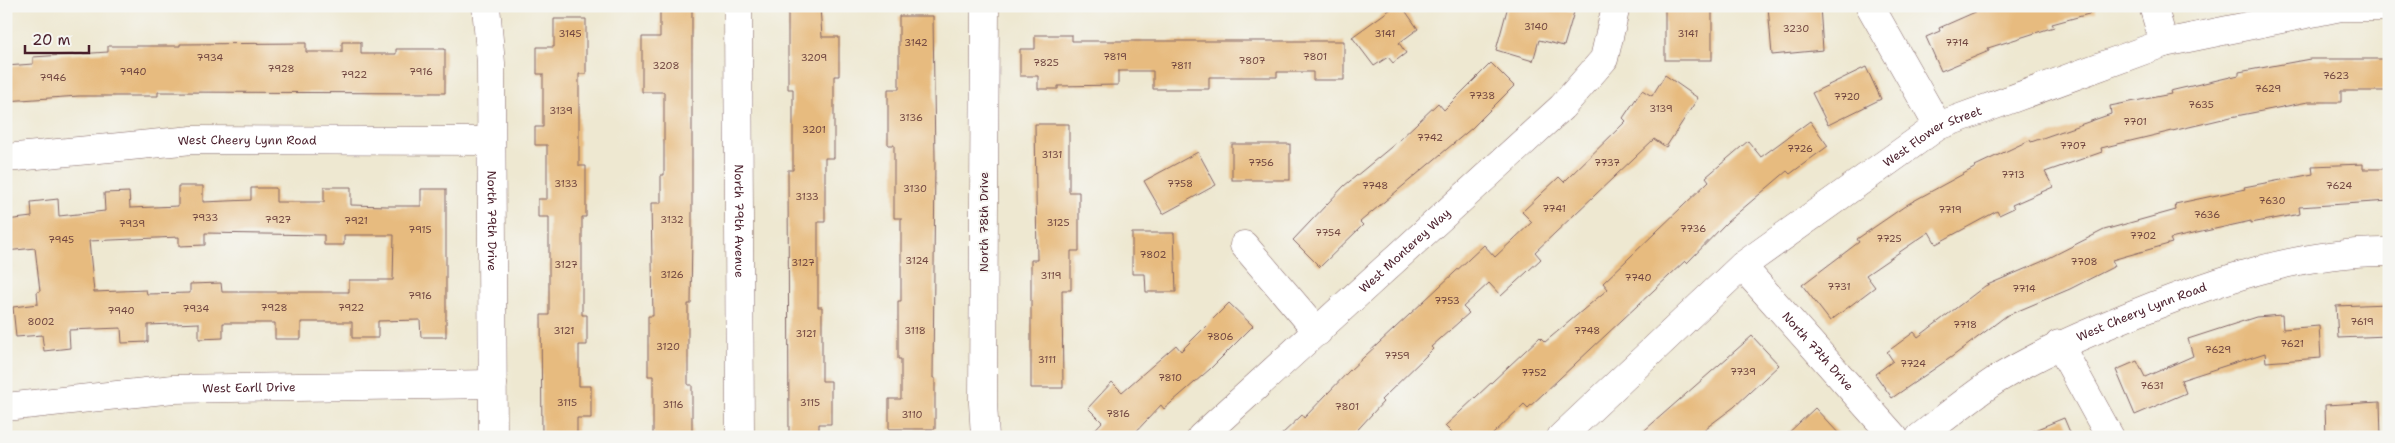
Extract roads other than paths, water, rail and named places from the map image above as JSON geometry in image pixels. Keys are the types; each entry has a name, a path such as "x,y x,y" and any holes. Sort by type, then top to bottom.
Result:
{"street":[{"name":"North 79th Drive","path":"486,6 491,63 493,437"},
{"name":"North 79th Avenue","path":"738,6 740,437"},
{"name":"North 78th Drive","path":"985,6 983,403 985,437"},
{"name":"West Monterey Way","path":"1201,437 1562,107 1604,59 1616,6"},
{"path":"1870,6 1938,126"},
{"path":"2153,6 2164,44"},
{"name":"West Flower Street","path":"1561,437 1742,266 1938,126 2164,44 2341,6 2389,7"},
{"name":"West Cheery Lynn Road","path":"6,158 192,140 491,141"},
{"path":"1244,245 1318,332"},
{"name":"West Cheery Lynn Road","path":"1920,437 1995,381 2059,344 2194,290 2276,266 2328,255 2389,252"},
{"name":"North 77th Drive","path":"1742,266 1894,437"},
{"path":"2059,344 2110,437"},
{"name":"West Earll Drive","path":"6,407 173,389 492,384"}]}
